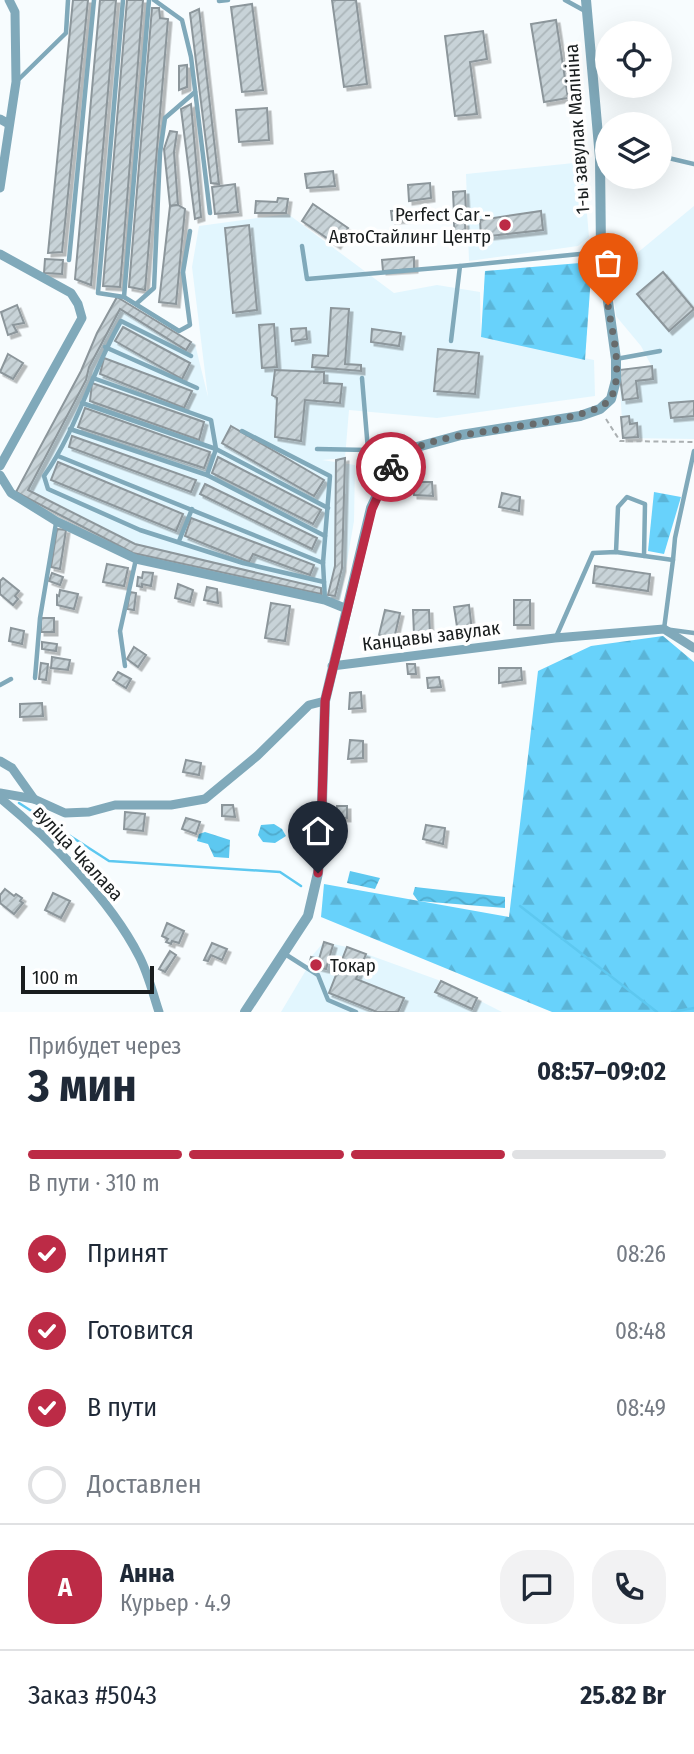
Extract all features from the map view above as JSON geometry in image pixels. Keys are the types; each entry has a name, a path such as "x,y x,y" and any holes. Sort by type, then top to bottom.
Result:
{"street":[{"path":"0,188 5,122 16,82 15,12 9,0"},
{"name":"1-ы завулак Малініна","path":"586,6 598,112"},
{"name":"1-ы завулак Малініна","path":"600,409 611,399 616,380 601,251 602,189"},
{"path":"0,254 71,293 82,318 0,466"},
{"path":"245,1012 308,916 318,873 321,836 325,701 372,509 391,466 418,447 461,435 580,416 600,409"},
{"path":"0,475 11,493 56,521 136,559 325,600 346,609"},
{"path":"664,629 694,648"},
{"name":"Канцавы завулак","path":"332,666 555,638 664,629"},
{"path":"0,796 34,799 65,813 89,812 115,805 171,805 205,799 257,756 309,705 325,701"},
{"path":"0,761 12,768 34,799"},
{"name":"вуліца Чкалава","path":"0,796 32,824 104,902 140,956 159,1012"}],"lane":[{"path":"16,82 66,33 68,0"},
{"path":"69,260 94,0"},
{"path":"123,0 97,293 124,297 179,331 190,326 183,272 190,231"},
{"path":"124,297 151,0 182,20 191,57 210,213"},
{"path":"219,1 228,0"},
{"path":"565,0 586,6"},
{"path":"136,304 154,288 160,153 165,118 195,92"},
{"path":"672,159 694,164"},
{"path":"302,246 307,279 601,251"},
{"path":"451,341 460,266"},
{"path":"191,356 121,321 105,348 58,456 44,476 48,489 140,530 243,563 324,582"},
{"path":"105,348 197,388"},
{"path":"615,359 660,351"},
{"path":"93,378 211,420 216,449 207,475"},
{"path":"362,378 368,450"},
{"path":"82,403 216,449 328,508"},
{"path":"70,429 207,475 325,536"},
{"path":"242,431 330,476 323,563 325,600"},
{"path":"317,449 368,450 391,466"},
{"path":"694,451 675,538 664,629 694,633"},
{"path":"58,456 323,563"},
{"path":"616,552 618,507 627,497 645,504 644,556"},
{"path":"179,541 192,509"},
{"path":"35,678 40,618 56,521"},
{"path":"555,638 593,553 616,552 673,561"},
{"path":"125,666 120,631 136,559"},
{"path":"0,685 11,679"},
{"path":"284,953 318,975 327,1000 356,1012"}],"path":[{"path":"600,409 620,441 694,442"}],"shaded area":[{"path":"574,163 583,167 589,237 578,246 469,261 466,174"},
{"path":"694,206 694,439 623,438 619,370 651,365 641,346 616,316 609,256 636,254"},
{"path":"288,214 394,293 437,285 480,292 481,337 594,360 595,396 437,418 349,410 345,458 322,460 355,465 354,521 340,602 321,594 133,553 16,492 117,297 195,344 208,397 192,267 199,226"},
{"path":"324,942 347,947 441,981 502,1012 281,1012 311,957"}],"green space":[{"path":"592,262 585,360 481,337 485,271"},
{"path":"654,492 681,497 664,554 648,551"},
{"path":"663,636 694,662 694,1012 552,1012 321,917 324,884 509,917 538,671 591,646"}],"water":[{"path":"274,824 282,829 286,836 275,843 263,842 258,835 261,825"},
{"path":"205,832 230,840 229,858 214,857 208,844 197,841 199,834"},
{"path":"350,871 380,878 375,889 347,883"},
{"path":"415,887 505,897 505,908 418,901 413,894"}],"building":[{"path":"73,0 88,0 62,252 48,253"},
{"path":"100,0 116,0 91,285 75,279"},
{"path":"127,0 143,0 120,287 103,286"},
{"path":"332,0 356,0 367,84 344,87"},
{"path":"252,4 263,90 242,92 231,7"},
{"path":"152,8 159,8 160,18 168,19 145,290 129,287"},
{"path":"199,9 219,184 211,183 190,13"},
{"path":"556,20 568,98 544,102 531,24"},
{"path":"483,31 487,59 470,62 477,114 455,116 445,36"},
{"path":"187,65 187,87 179,90 179,66"},
{"path":"191,104 201,217 195,219 181,109"},
{"path":"267,108 269,140 239,142 236,110"},
{"path":"170,131 177,132 174,152 178,205 170,206 164,149"},
{"path":"333,171 335,186 307,188 305,174"},
{"path":"430,183 431,198 409,201 408,185"},
{"path":"235,184 238,212 215,214 212,187"},
{"path":"465,191 466,213 454,213 453,192"},
{"path":"278,198 288,199 286,213 255,213 256,201 277,202"},
{"path":"313,204 348,228 337,245 302,221"},
{"path":"178,205 185,209 176,304 159,302 170,206"},
{"path":"407,210 408,219 392,220 391,211"},
{"path":"541,211 543,230 481,237 480,220"},
{"path":"454,223 465,223 466,241 455,241"},
{"path":"249,225 257,310 233,313 225,228"},
{"path":"414,257 414,269 383,271 382,260"},
{"path":"45,259 63,260 62,274 44,273"},
{"path":"663,272 694,309 669,331 637,294"},
{"path":"117,297 191,342 186,350 120,309 28,490 135,544 321,588 321,594 133,553 16,492"},
{"path":"17,305 24,323 13,325 17,332 8,335 1,312"},
{"path":"331,308 349,309 345,364 361,365 361,371 312,367 313,355 328,356"},
{"path":"274,324 277,367 262,368 259,325"},
{"path":"123,327 190,363 182,379 115,341"},
{"path":"306,328 307,339 292,341 291,329"},
{"path":"372,329 401,333 399,346 371,342"},
{"path":"438,349 479,353 475,394 434,391"},
{"path":"8,354 23,363 13,379 0,372"},
{"path":"104,358 192,391 184,408 100,374"},
{"path":"652,366 653,379 636,381 638,398 623,400 619,370"},
{"path":"275,370 324,372 324,383 342,384 340,403 305,400 301,441 275,437 277,398 272,395"},
{"path":"92,383 204,422 199,440 90,401"},
{"path":"694,401 694,416 671,418 669,403"},
{"path":"85,408 210,452 204,468 78,427"},
{"path":"629,416 630,424 637,423 638,437 623,438 621,417"},
{"path":"231,426 324,480 314,496 222,443"},
{"path":"72,436 196,480 191,492 69,447"},
{"path":"218,457 321,510 313,524 212,473"},
{"path":"345,458 342,568 335,596 328,595 335,566 336,460"},
{"path":"58,462 183,514 176,531 51,480"},
{"path":"413,482 432,482 433,496 414,495"},
{"path":"205,484 317,538 312,549 200,494"},
{"path":"502,493 520,497 519,511 499,507"},
{"path":"191,518 314,565 310,575 253,554 249,562 185,536"},
{"path":"57,529 66,530 60,569 51,567"},
{"path":"107,564 128,568 124,586 103,582"},
{"path":"595,566 650,574 648,591 593,583"},
{"path":"143,572 153,573 151,586 137,586 138,577 142,578"},
{"path":"52,573 63,577 60,585 49,581"},
{"path":"3,578 19,591 15,596 18,599 13,605 0,594 0,581"},
{"path":"178,584 193,590 190,602 175,598"},
{"path":"207,587 217,589 218,603 204,600"},
{"path":"60,590 78,594 74,609 57,605"},
{"path":"130,592 136,593 134,610 127,609"},
{"path":"514,600 530,600 530,625 514,625"},
{"path":"271,603 290,606 285,641 265,638"},
{"path":"469,605 472,631 458,633 454,607"},
{"path":"385,610 400,613 394,639 379,635"},
{"path":"413,610 429,610 430,635 414,635"},
{"path":"41,618 54,618 54,632 41,632"},
{"path":"11,628 24,631 22,644 9,641"},
{"path":"42,642 57,644 56,651 42,649"},
{"path":"134,647 146,655 138,667 127,659"},
{"path":"52,657 70,660 68,670 51,668"},
{"path":"41,663 48,664 46,680 39,679"},
{"path":"407,664 415,664 416,674 408,674"},
{"path":"499,668 521,668 522,680 499,683"},
{"path":"118,672 131,679 126,688 113,680"},
{"path":"439,677 441,687 428,688 427,678"},
{"path":"361,692 362,708 349,709 350,693"},
{"path":"42,703 43,716 20,717 20,704"},
{"path":"350,740 363,741 363,758 348,759"},
{"path":"186,760 201,763 199,775 183,772"},
{"path":"222,805 233,805 235,817 222,816"},
{"path":"337,806 347,806 347,818 336,817"},
{"path":"125,812 145,814 143,831 124,829"},
{"path":"186,818 200,822 196,834 182,829"},
{"path":"426,825 445,828 443,844 423,839"},
{"path":"5,889 22,898 20,901 23,903 14,914 0,903 0,895"},
{"path":"53,893 70,901 61,918 45,910"},
{"path":"167,923 184,931 179,943 166,942 168,939 162,936"},
{"path":"324,942 333,945 326,969 309,965 311,957 319,959"},
{"path":"212,943 227,949 222,960 211,955 208,961 204,960"},
{"path":"347,947 366,954 356,979 404,998 398,1012 377,1012 329,993"},
{"path":"170,951 176,955 165,972 159,969"},
{"path":"441,981 477,998 472,1009 435,992"}],"waterway":[{"path":"19,803 109,861 280,872 301,886"},
{"path":"520,906 657,1012"},
{"path":"672,1012 694,1008"}],"way so far":[{"path":"391,467 418,447 461,435 580,416 600,409 611,399 616,380 608,305"}],"place":[{"name":"Perfect Car - АвтоСтайлинг Центр","path":"505,225"},
{"name":"Токар","path":"316,965"}],"route":[{"path":"318,873 325,701 372,509 391,467"}]}
